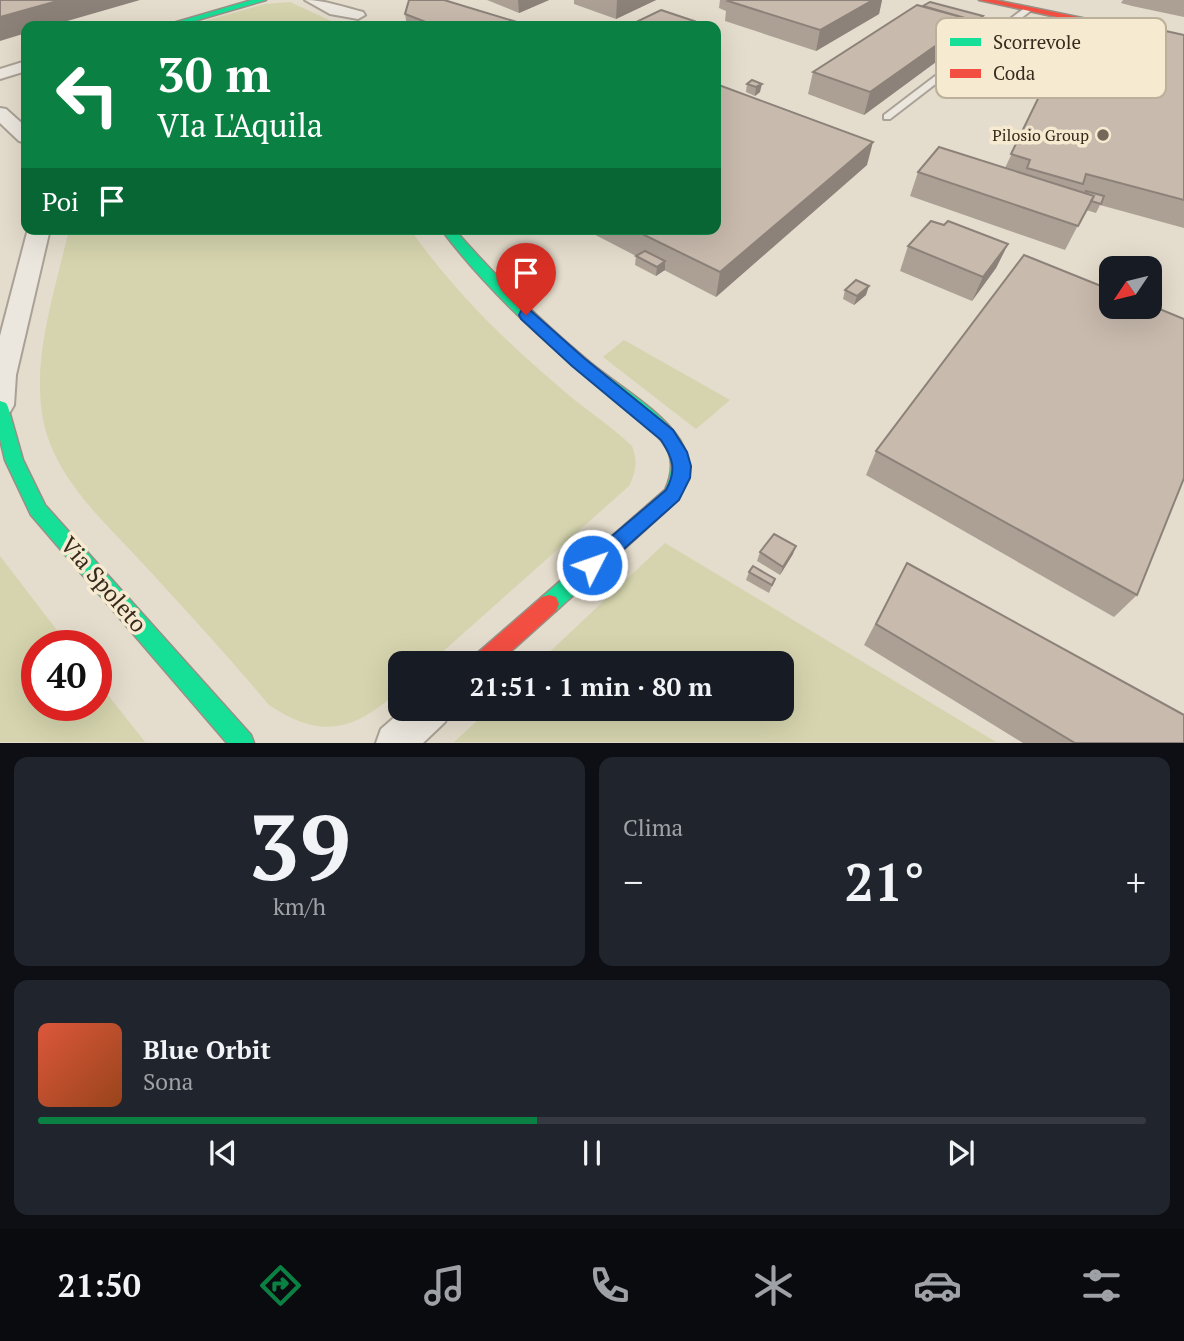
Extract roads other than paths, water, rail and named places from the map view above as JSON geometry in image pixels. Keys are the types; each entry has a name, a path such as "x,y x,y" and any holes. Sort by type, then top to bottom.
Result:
{"street":[{"path":"186,21 262,0"},
{"path":"312,0 361,20"},
{"path":"345,0 355,6 361,20"},
{"path":"983,0 1071,18"},
{"path":"1166,38 1184,42"},
{"path":"0,74 21,68"},
{"path":"0,113 21,132"},
{"name":"Via Spoleto","path":"38,235 3,375 0,406 5,441 38,510 243,743"},
{"path":"452,235 510,300 559,346 667,435 678,452 682,466 681,478 672,495 495,651"},
{"path":"395,743 419,721"}],"lane":[{"path":"1017,18 1029,9"},
{"path":"887,117 936,80"}],"place":[{"name":"Pilosio Group","path":"1103,135"}]}
